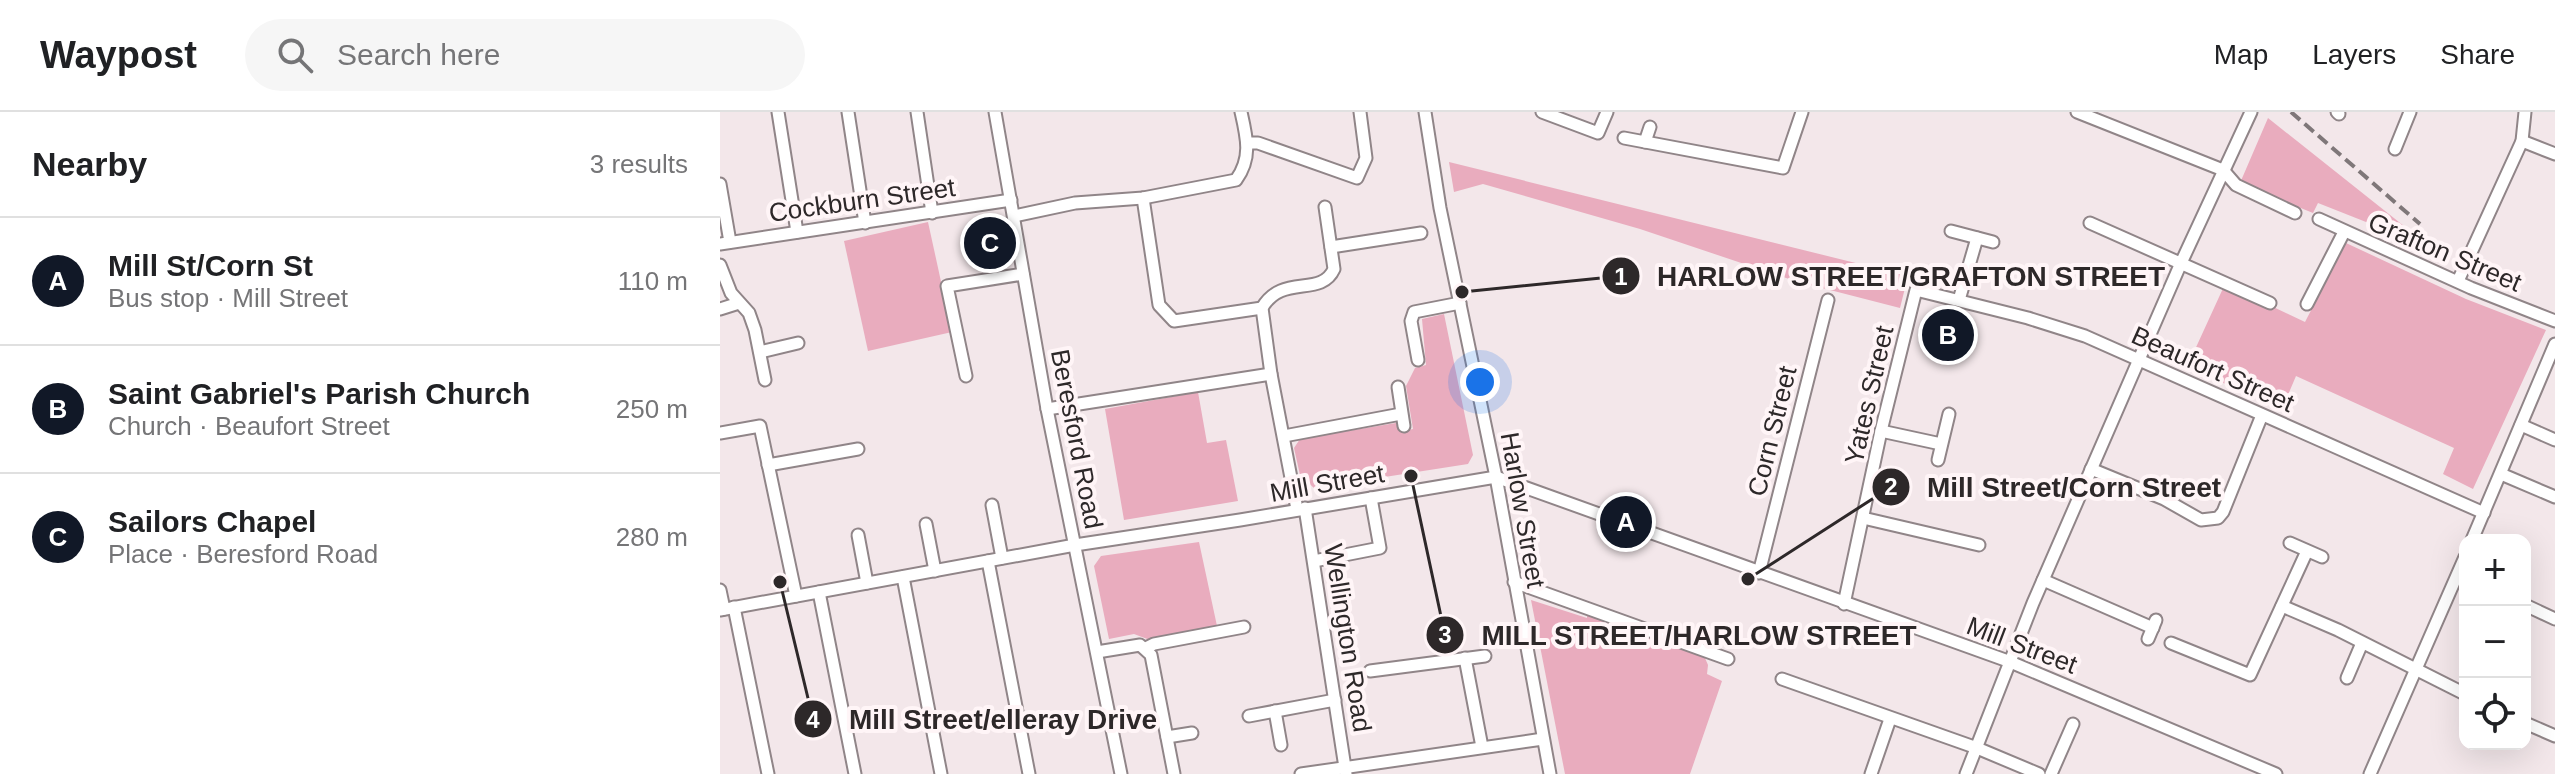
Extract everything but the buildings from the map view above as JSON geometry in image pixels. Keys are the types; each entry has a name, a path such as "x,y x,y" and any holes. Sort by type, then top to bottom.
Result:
{"street":[{"path":"778,112 797,232"},
{"path":"848,112 865,223"},
{"path":"917,112 932,213"},
{"name":"Beresford Road","path":"995,112 1047,409 1121,774"},
{"path":"1014,216 1075,203 1143,198 1236,180 1246,167 1248,143 1241,112"},
{"path":"1248,143 1258,143 1357,178 1366,158 1360,112"},
{"name":"Harlow Street","path":"1425,112 1440,208 1496,477 1550,774"},
{"path":"1542,112 1598,133 1607,112"},
{"path":"1624,138 1783,168 1802,112"},
{"path":"2077,112 2223,170 2236,185 2295,213"},
{"path":"1966,774 2008,661 2181,263 2251,112"},
{"path":"2395,149 2410,112"},
{"path":"2458,281 2522,141 2525,112"},
{"path":"1645,142 1650,127"},
{"path":"2522,141 2555,154"},
{"path":"720,184 725,243"},
{"path":"1143,198 1159,305 1174,321 1262,308 1280,290 1328,279 1334,269 1325,207"},
{"name":"Cockburn Street","path":"725,243 1011,200"},
{"name":"Grafton Street","path":"2319,219 2555,321"},
{"path":"2090,223 2270,303"},
{"path":"1951,231 1993,242"},
{"path":"2307,304 2344,232"},
{"path":"1331,247 1421,233"},
{"path":"1959,300 1977,238"},
{"path":"720,265 731,293 749,313 765,380"},
{"path":"966,376 947,286 1023,274"},
{"name":"Beaufort Street","path":"1916,290 2085,336 2484,513"},
{"name":"Yates Street","path":"1844,604 1881,431 1916,290"},
{"name":"Corn Street","path":"1759,573 1828,300"},
{"path":"720,309 739,303"},
{"path":"1418,360 1411,321 1414,312 1460,303"},
{"name":"Wellington Road","path":"1262,308 1271,374 1314,561 1346,771"},
{"path":"760,352 798,343"},
{"path":"2475,534 2555,344"},
{"path":"1047,409 1271,374"},
{"path":"1284,436 1403,420 1398,387"},
{"path":"1938,460 1949,414"},
{"path":"2091,469 2164,499 2201,520 2218,518 2262,415"},
{"path":"2521,425 2555,440"},
{"path":"720,433 760,426 796,596"},
{"path":"1881,431 1941,444"},
{"path":"768,465 858,449"},
{"path":"2501,474 2555,497"},
{"name":"Mill Street","path":"726,609 1075,545 1496,477 2008,661 2276,774"},
{"path":"1314,561 1380,548 1371,498"},
{"path":"992,505 1002,558"},
{"path":"1863,518 1979,545"},
{"path":"926,524 935,571"},
{"path":"858,535 867,583"},
{"path":"2290,543 2322,557"},
{"path":"2171,643 2250,675 2307,551"},
{"path":"988,561 1029,774"},
{"path":"903,577 941,774"},
{"path":"2043,580 2152,629"},
{"path":"2370,774 2459,581"},
{"path":"1514,582 1728,659"},
{"path":"720,590 768,774"},
{"path":"819,592 855,774"},
{"path":"2282,606 2459,691"},
{"path":"2527,606 2555,619"},
{"path":"1146,648 1244,627"},
{"path":"2347,678 2362,643"},
{"path":"1097,652 1140,645 1151,655 1174,774"},
{"path":"1370,671 1485,656"},
{"path":"1465,658 1482,747"},
{"path":"1782,679 1977,748 2039,774"},
{"path":"1249,716 1335,700"},
{"path":"1275,711 1281,745"},
{"path":"1871,774 1890,719"},
{"path":"2051,774 2073,724"},
{"path":"2531,726 2555,736"},
{"path":"1167,737 1192,733"},
{"path":"1301,774 1346,771 1543,739"}],"shaded area":[{"path":"2268,118 2414,234 2409,239 2318,203 2313,213 2240,183"},
{"path":"1449,162 1908,276 1900,308 1795,281 1640,229 1483,184 1454,192"},
{"path":"928,222 952,332 868,351 844,241"},
{"path":"2346,243 2466,299 2546,330 2473,489 2443,474 2454,448 2296,376 2282,409 2187,367 2225,284 2305,322"},
{"path":"1444,314 1473,455 1468,464 1314,488 1300,475 1294,448 1300,439 1396,423 1400,432 1413,429 1406,386 1415,368 1426,365 1422,319"},
{"path":"1198,392 1207,443 1226,440 1238,501 1124,520 1105,409"},
{"path":"1199,542 1217,626 1150,640 1134,634 1109,639 1094,566 1101,556"},
{"path":"1531,600 1587,618 1587,615 1705,658 1707,674 1722,681 1690,774 1565,774"}],"railway":[{"path":"2291,112 2420,224"}],"place":[{"name":"Sailors Chapel","path":"990,243"},
{"name":"HARLOW STREET/GRAFTON STREET","path":"1462,292"},
{"name":"Saint Gabriel's Parish Church","path":"1948,335"},
{"name":"MILL STREET/HARLOW STREET","path":"1411,476"},
{"name":"Mill St/Corn St","path":"1626,522"},
{"name":"Mill Street/Corn Street","path":"1748,579"},
{"name":"Mill Street/elleray Drive","path":"780,582"}]}
